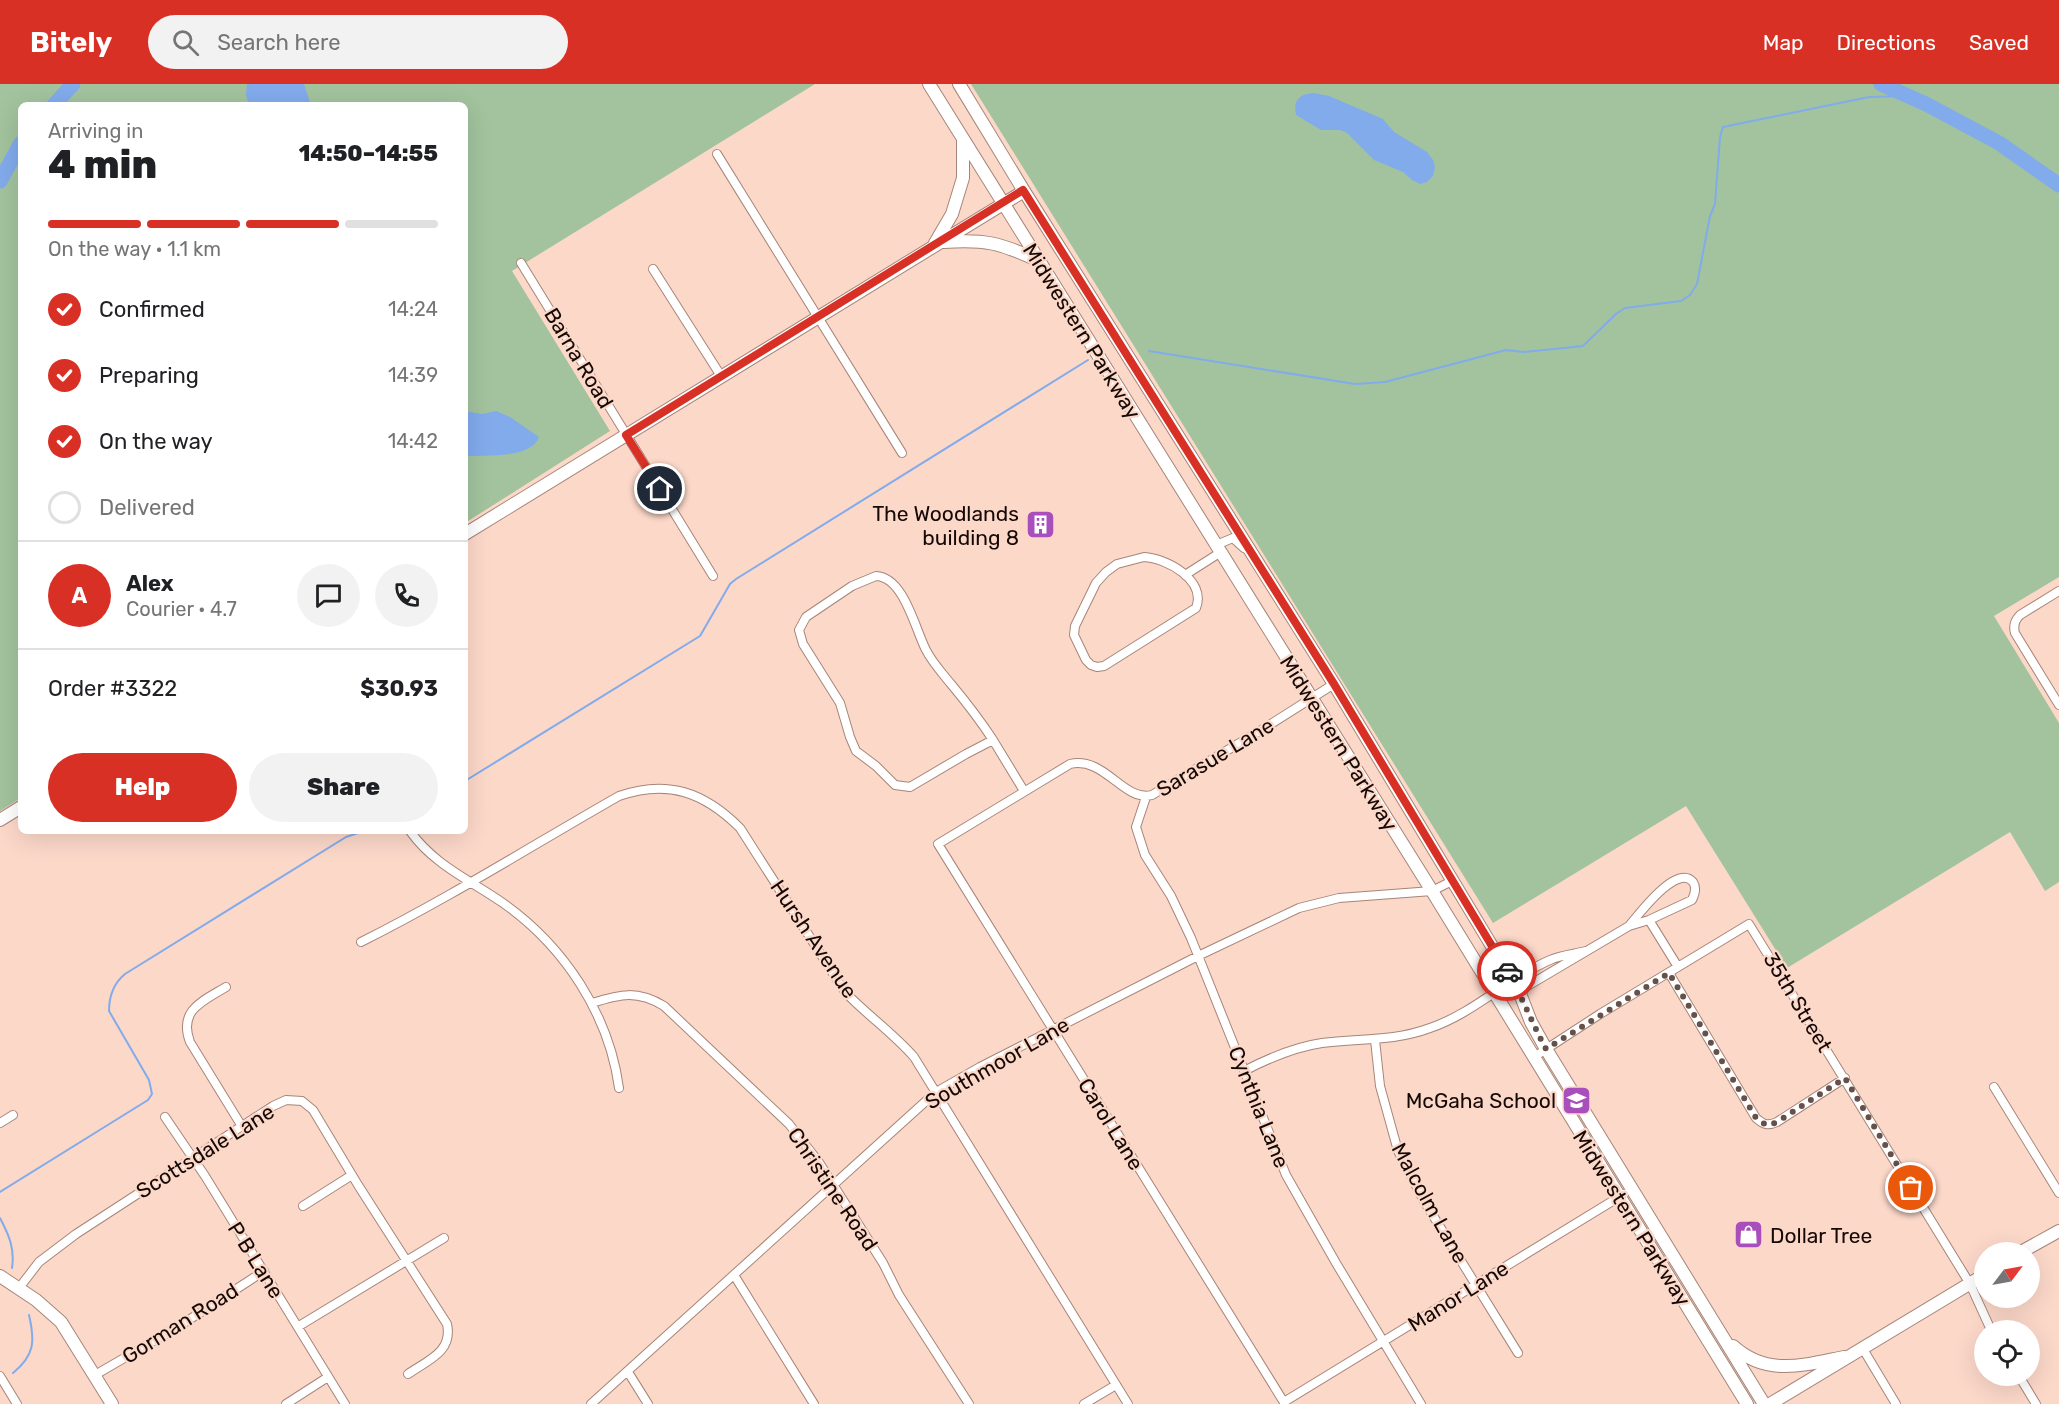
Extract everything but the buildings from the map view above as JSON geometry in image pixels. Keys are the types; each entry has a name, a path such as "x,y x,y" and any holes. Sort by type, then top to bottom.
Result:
{"main road":[{"name":"Midwestern Parkway","path":"929,84 1432,891 1747,1404"},
{"name":"Midwestern Parkway","path":"959,84 1023,190 1334,684 1516,986 1546,1049 1764,1404"},
{"path":"936,244 952,214 963,178 963,140"},
{"path":"468,532 1023,190"},
{"path":"936,244 974,240 1007,246 1038,261"},
{"path":"0,820 18,809"},
{"path":"2039,1242 2059,1231"},
{"path":"0,1276 19,1288 61,1322 112,1404"},
{"path":"1770,1404 1974,1281"},
{"path":"1723,1337 1741,1353 1764,1364 1788,1367 1858,1352"}],"street":[{"path":"717,154 902,453"},
{"name":"Barna Road","path":"521,263 713,576"},
{"path":"653,269 721,376"},
{"path":"1185,574 1233,538 1241,543 1269,582"},
{"path":"1144,556 1166,561 1185,574 1194,586 1198,597 1198,604 1192,612 1104,666 1091,665 1086,660 1074,635 1075,626 1095,584 1106,572 1117,564 1144,556"},
{"path":"993,740 910,787 896,784 856,751 840,703 802,644 800,630 802,623 806,617 858,583 876,576 889,579 906,602 927,653 980,719 993,740 1024,791"},
{"path":"2059,591 2020,615 2015,623 2015,633 2059,705"},
{"name":"Sarasue Lane","path":"938,844 1058,770 1077,762 1095,767 1132,792 1146,796 1161,791 1334,684"},
{"name":"Hursh Avenue","path":"361,942 501,866 619,796 653,788 682,791 711,804 740,828 845,992 914,1057 1128,1404"},
{"name":"Cynthia Lane","path":"1146,796 1136,827 1144,855 1180,913 1286,1175 1421,1404"},
{"path":"413,834 437,861 503,903 538,931 567,966 592,1002 609,1041 619,1088"},
{"name":"Carol Lane","path":"938,844 1285,1403"},
{"path":"1244,1071 1275,1056 1310,1045 1375,1041 1407,1036 1432,1028 1461,1014 1494,993 1516,986 1586,951 1629,926 1649,920 1692,900 1695,886 1691,880 1684,877 1676,879 1653,898 1629,926"},
{"name":"Southmoor Lane","path":"591,1404 936,1092 1052,1030 1299,908 1339,898 1432,891 1452,881"},
{"path":"1534,1057 1678,967 1649,920"},
{"name":"35th Street","path":"1678,967 1749,924 1970,1284 1986,1320"},
{"path":"1669,973 1761,1123 1769,1125 1777,1122 1845,1078"},
{"path":"226,987 199,1004 190,1014 186,1031 190,1042 241,1125"},
{"name":"Christine Road","path":"592,1002 614,996 637,994 654,999 789,1124 834,1185 883,1263 899,1295 969,1404"},
{"name":"Malcolm Lane","path":"1375,1041 1380,1086 1398,1150 1424,1201 1518,1353"},
{"path":"1994,1087 2059,1193"},
{"name":"Scottsdale Lane","path":"19,1288 39,1262 76,1233 241,1125 286,1100 302,1101 313,1110 352,1176 447,1324 449,1331 445,1347 408,1374"},
{"path":"0,1123 13,1115"},
{"name":"P B Lane","path":"165,1117 299,1326 345,1404"},
{"path":"303,1206 352,1176"},
{"name":"Manor Lane","path":"1285,1403 1632,1189"},
{"path":"299,1326 444,1238"},
{"name":"Gorman Road","path":"95,1376 264,1271"},
{"path":"734,1275 814,1404"},
{"path":"1858,1352 1896,1404"},
{"path":"628,1372 648,1404"},
{"path":"0,1376 17,1404"},
{"path":"286,1404 328,1377"},
{"path":"1084,1404 1116,1384"},
{"path":"2025,1386 2036,1404"}],"green space":[{"path":"0,84 815,84 512,271 610,431 468,521 468,102 18,102 18,800 0,811"},
{"path":"971,84 2059,84 2059,577 1994,616 2059,723 2059,882 2045,891 2010,832 1787,968 1686,806 1493,923"}],"water":[{"path":"247,84 304,84 310,102 248,102"},
{"path":"1314,93 1329,96 1383,119 1394,132 1427,152 1435,167 1433,176 1427,182 1420,184 1403,172 1374,160 1347,133 1340,130 1321,130 1296,115 1295,105 1298,99"},
{"path":"496,411 510,417 539,437 527,449 495,455 468,456 468,412 482,414"}],"waterway":[{"path":"57,102 73,84"},
{"path":"1881,84 1926,104 1999,143 2059,185"},
{"path":"1149,351 1355,384 1385,382 1506,350 1524,352 1583,346 1625,308 1681,301 1690,295 1697,284 1710,216 1715,204 1720,137 1723,127 1869,97 1907,96"},
{"path":"0,181 18,148"},
{"path":"468,779 700,636 730,584 736,579 1088,360"},
{"path":"0,1192 148,1100 152,1094 149,1080 109,1011 110,1000 118,981 125,974 346,837 355,834"},
{"path":"0,1218 10,1242 13,1255 12,1268"},
{"path":"13,1373 26,1360 32,1347 29,1315"}],"way so far":[{"path":"1507,971 1546,1049 1669,973 1761,1123 1769,1125 1777,1122 1845,1078 1911,1188"}],"place":[{"name":"The Woodlands building 8","path":"1040,525"},
{"name":"McGaha School","path":"1577,1100"},
{"name":"Dollar Tree","path":"1749,1235"}],"route":[{"path":"660,489 626,435 1023,190 1334,684 1507,971"}]}
